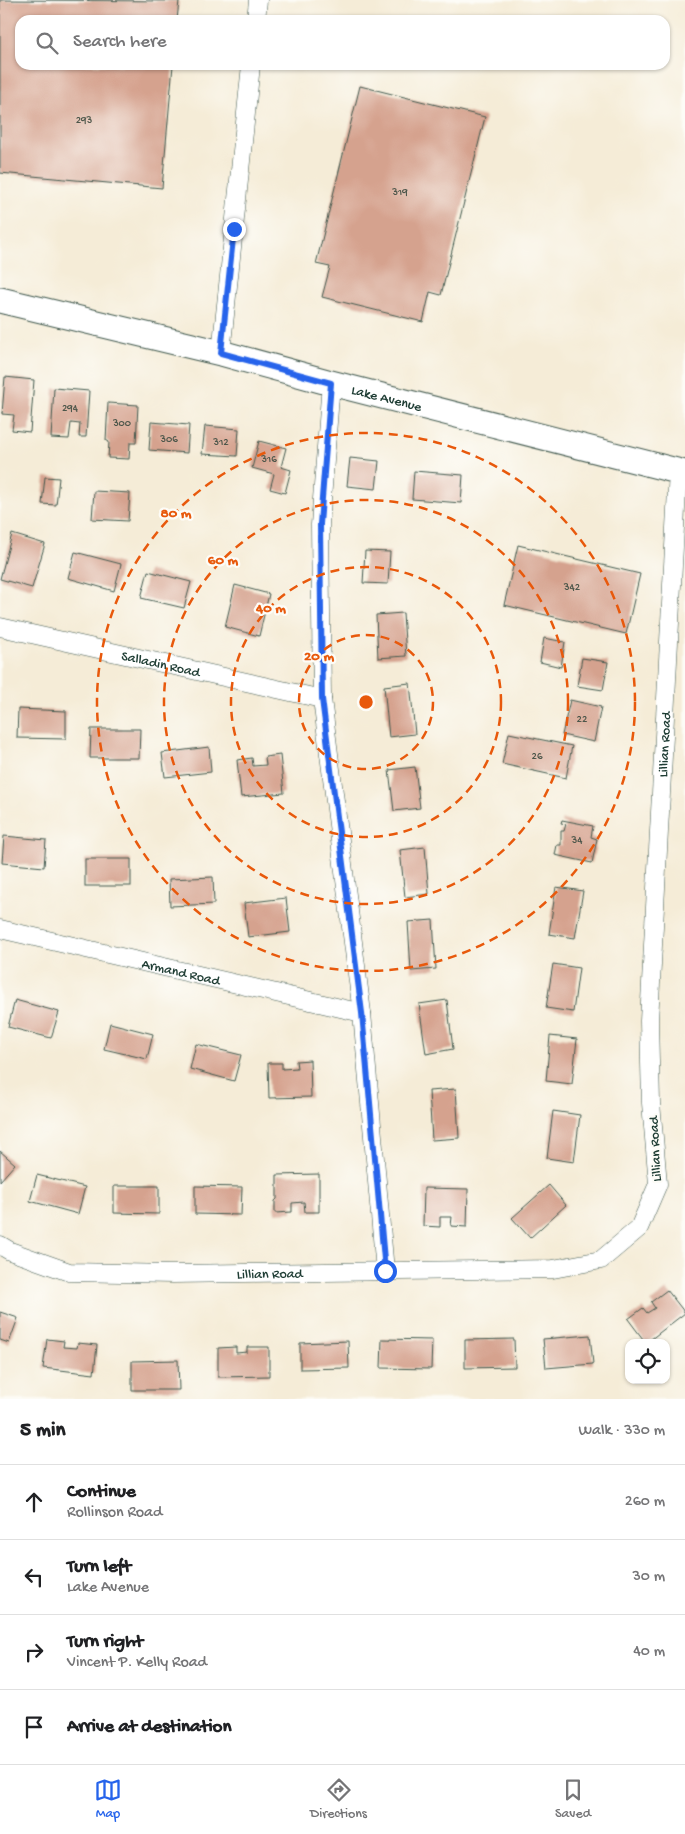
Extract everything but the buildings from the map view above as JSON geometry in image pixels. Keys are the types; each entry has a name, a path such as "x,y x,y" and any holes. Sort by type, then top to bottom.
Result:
{"main road":[{"name":"Lake Avenue","path":"0,300 221,353 331,383 682,472"}],"street":[{"path":"256,15 258,0"},
{"path":"221,353 250,70"},
{"path":"331,383 320,524 322,699 362,1013 385,1271"},
{"name":"Lillian Road","path":"0,1245 10,1251 69,1272 173,1274 553,1269 602,1260 639,1228 658,1184 651,1103 649,1021 682,472"},
{"name":"Salladin Road","path":"0,627 322,699"},
{"name":"Armand Road","path":"0,929 362,1013"}],"route":[{"path":"234,229 221,353 331,383 320,524 322,699 362,1013 385,1271"}]}
